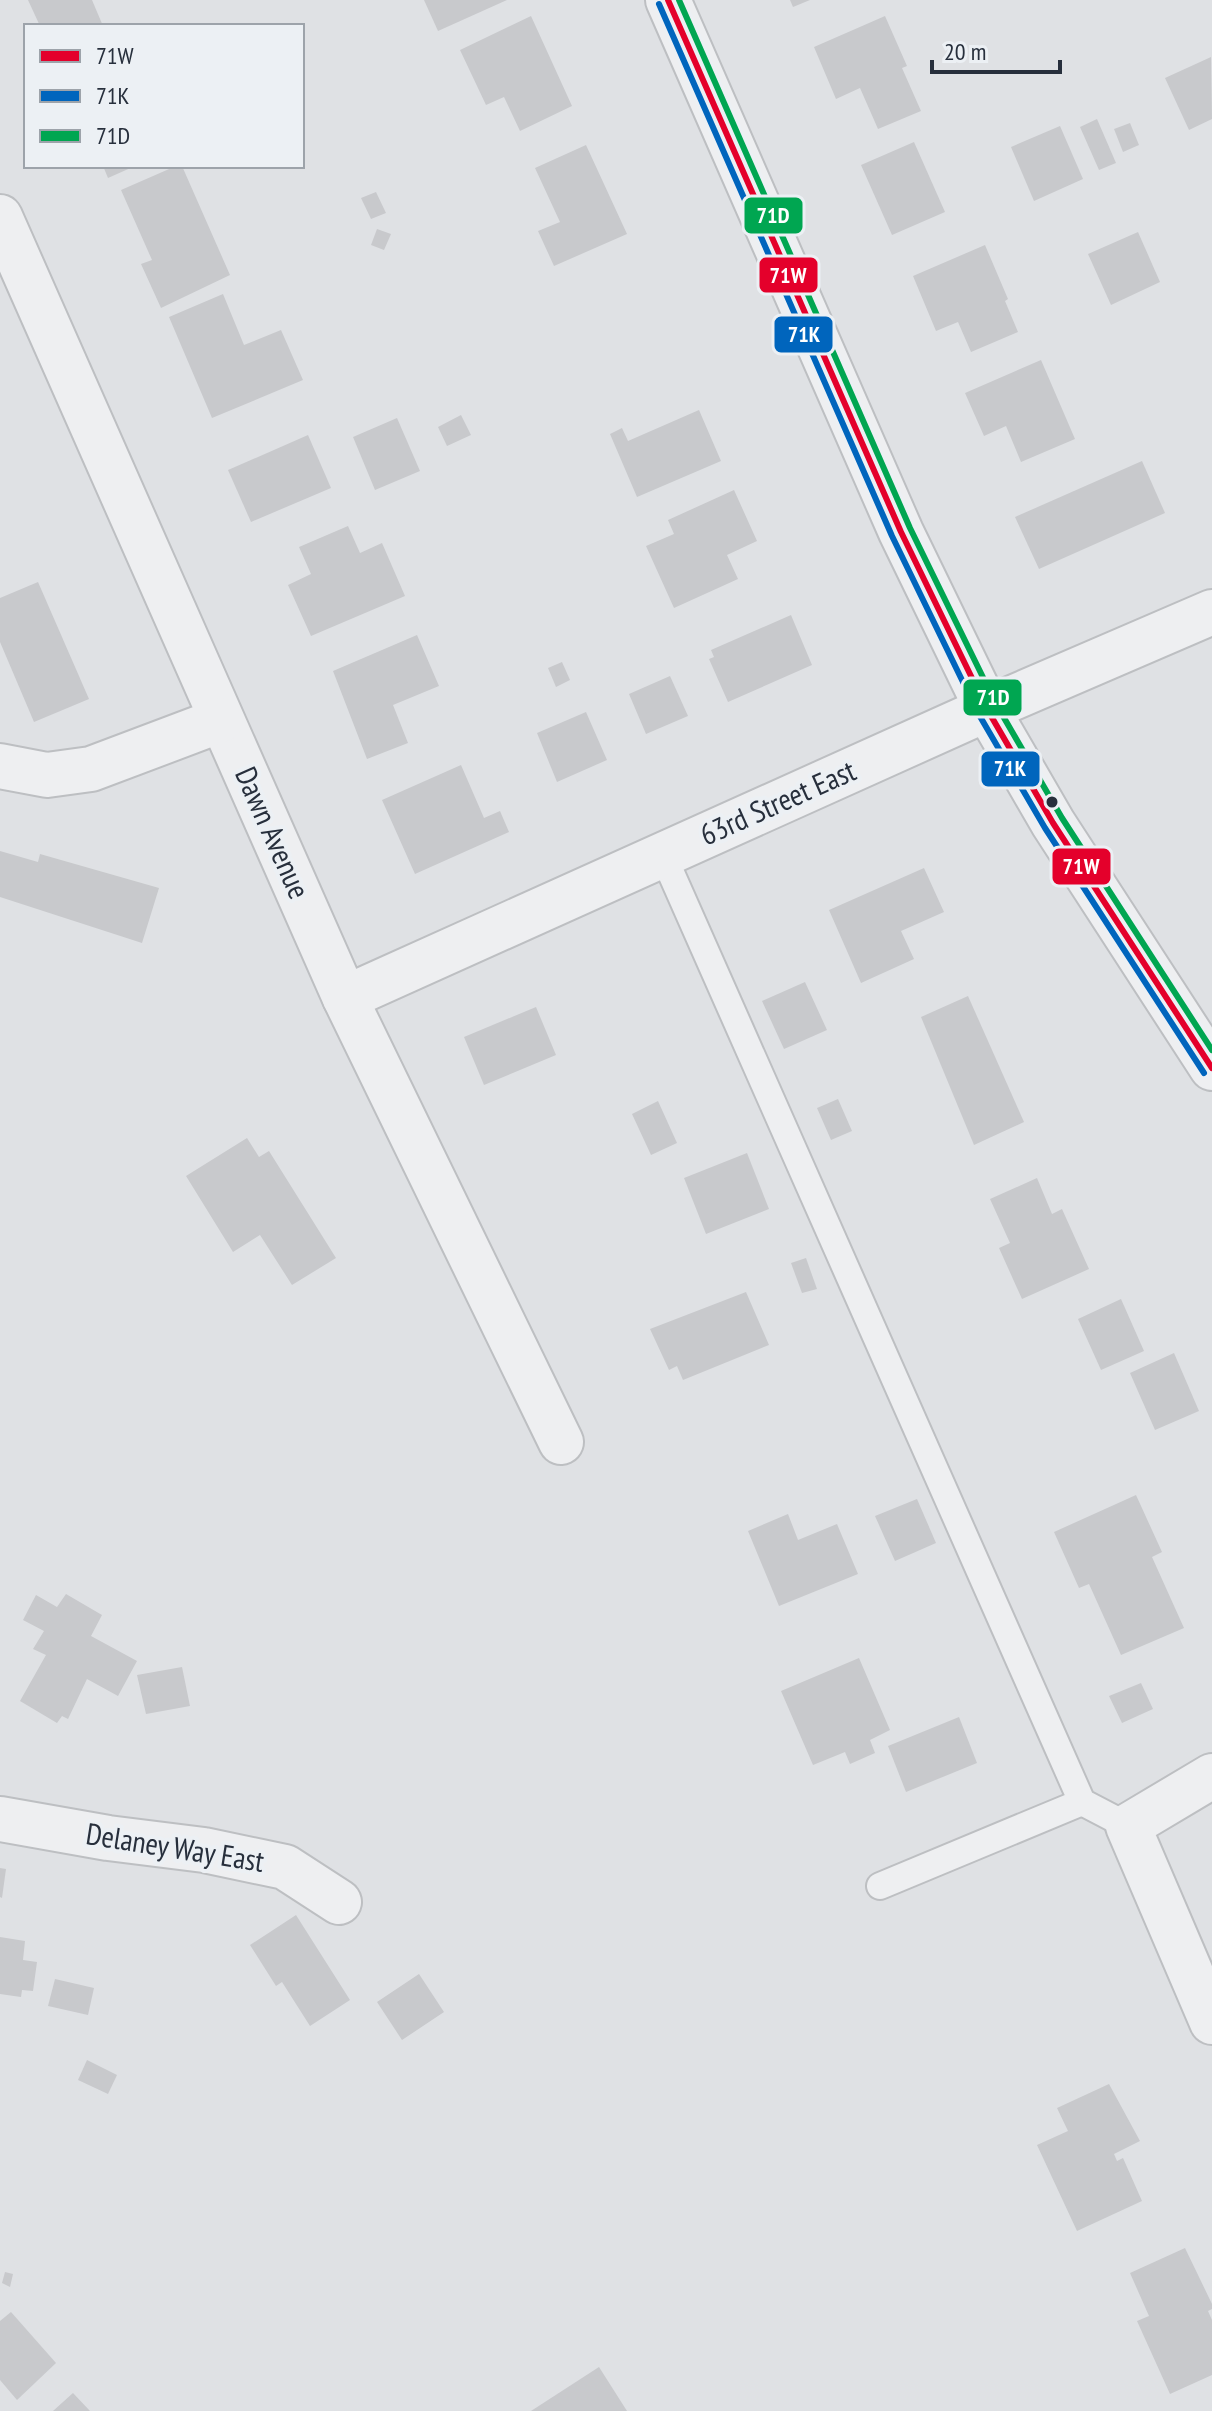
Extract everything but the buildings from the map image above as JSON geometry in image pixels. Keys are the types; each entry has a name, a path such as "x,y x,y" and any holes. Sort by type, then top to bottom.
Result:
{"street":[{"path":"668,0 901,532 987,709 1053,823 1212,1068"},
{"name":"Dawn Avenue","path":"0,217 345,998 561,1442"},
{"name":"63rd Street East","path":"345,998 987,709 1212,612"},
{"path":"0,766 47,775 91,769 221,720"},
{"path":"1212,1776 1128,1826 1212,2022"},
{"name":"Delaney Way East","path":"0,1819 108,1838 204,1850 285,1867 339,1902"}],"lane":[{"path":"663,855 1082,1802 1128,1826"},
{"path":"880,1886 1082,1802"}],"transit line":[{"name":"71W","path":"668,0 901,532 987,709 1053,823 1212,1068"},
{"name":"71D","path":"679,0 910,528 996,704 1062,818 1212,1050"},
{"name":"71K","path":"659,4 892,536 978,713 1045,828 1204,1073"}]}
